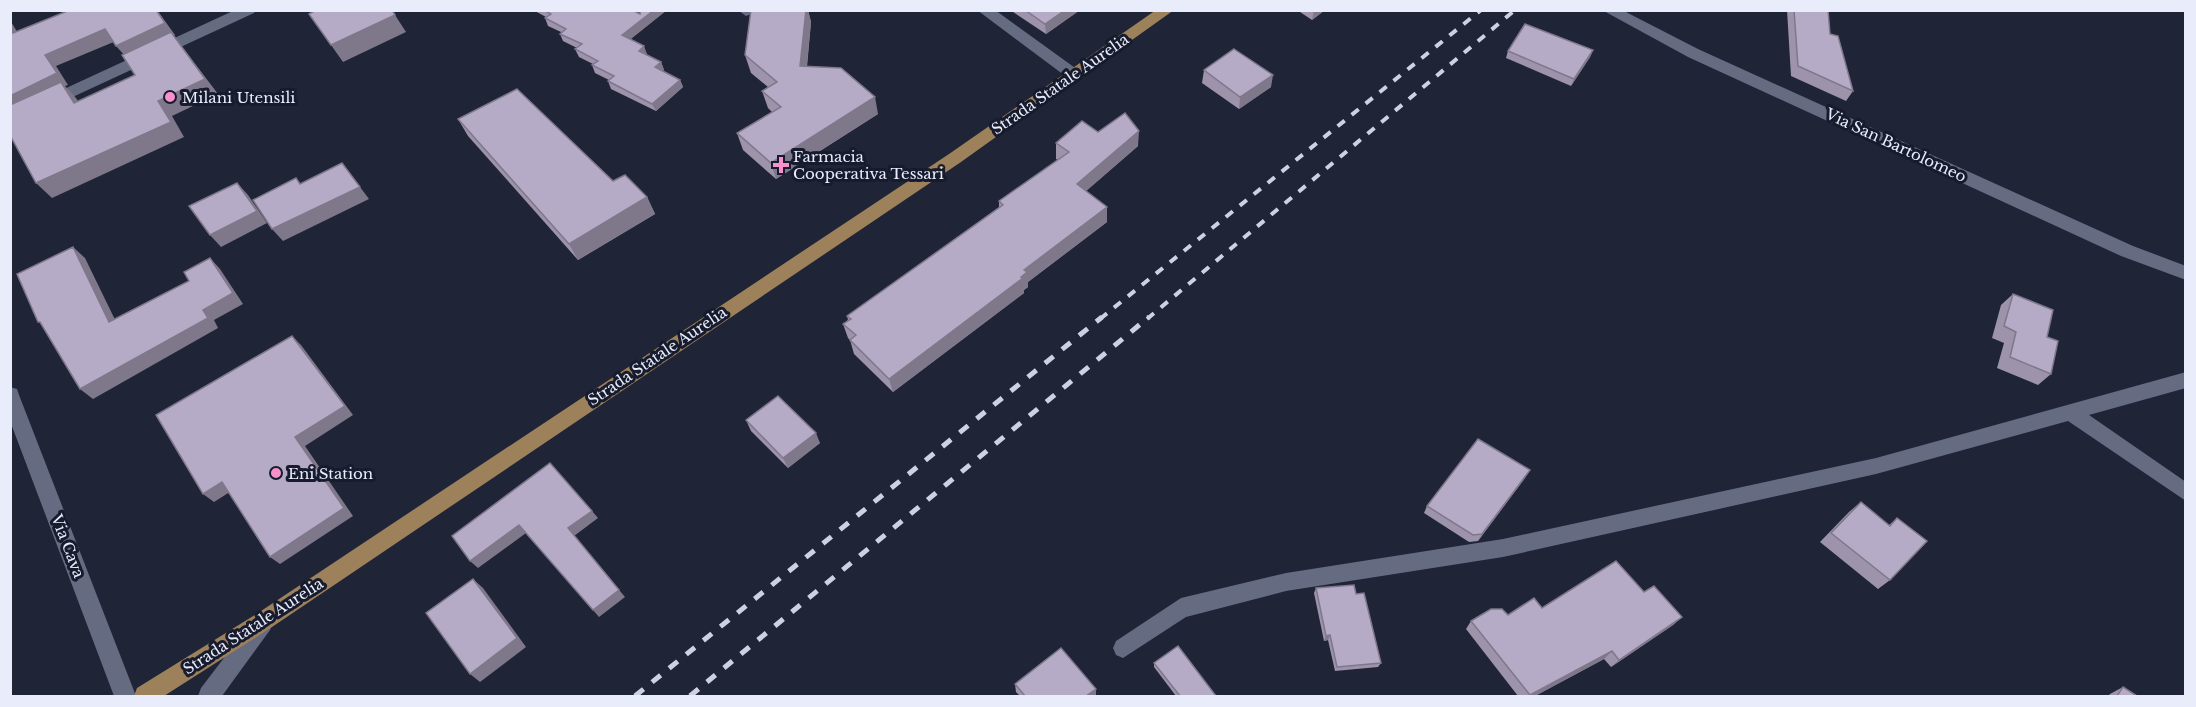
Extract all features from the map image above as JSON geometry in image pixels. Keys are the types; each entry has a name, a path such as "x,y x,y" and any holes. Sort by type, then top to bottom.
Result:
{"main road":[{"name":"Strada Statale Aurelia","path":"144,696 265,620 955,158 1167,10"}],"street":[{"path":"10,121 228,15 249,10"},
{"path":"984,10 1073,74"},
{"name":"Via San Bartolomeo","path":"1609,10 1693,53 2127,251 2186,273"},
{"path":"1123,648 1181,608 1251,590 1286,582 1503,548 1876,466 2186,380"},
{"name":"Via Cava","path":"10,395 125,696"},
{"path":"2070,412 2186,493"},
{"path":"209,696 265,620"}],"building":[{"path":"70,10 156,10 165,23 116,46 105,29 45,55 57,73 10,96 10,28 13,33"},
{"path":"316,10 392,10 395,15 331,45 309,14"},
{"path":"544,10 632,10 640,14 640,10 654,10 622,35 644,46 639,51 661,62 655,67 680,80 652,104 608,81 614,76 592,65 598,61 575,49 582,44 560,34 566,29 545,18 551,14"},
{"path":"751,10 806,10 800,66 841,68 875,97 771,163 737,133 781,107 762,91 777,82 745,55"},
{"path":"1025,10 1065,10 1045,24"},
{"path":"1794,10 1828,10 1830,34 1838,36 1853,91 1798,66"},
{"path":"1525,24 1593,50 1574,79 1508,51"},
{"path":"171,32 205,79 158,101 171,122 36,183 10,135 10,105 61,82 74,103 135,75 122,55"},
{"path":"1234,49 1273,75 1240,97 1204,70"},
{"path":"517,89 613,181 625,175 647,197 569,244 458,119"},
{"path":"1125,113 1139,131 1077,184 1107,207 1024,270 1027,272 1021,277 1023,278 889,379 850,340 856,335 843,324 851,319 847,316 1003,205 999,201 1069,152 1056,143 1082,121 1098,132"},
{"path":"342,163 360,187 272,229 253,200 296,178 300,184"},
{"path":"237,183 257,211 210,235 189,206"},
{"path":"73,247 109,322 189,281 184,272 210,258 233,293 203,310 208,318 80,389 38,322 17,274"},
{"path":"2013,294 2053,310 2047,337 2058,341 2051,374 2010,357 2016,332 2004,326"},
{"path":"292,336 345,406 295,437 344,508 270,557 222,482 203,494 156,415"},
{"path":"778,396 816,433 783,458 746,420"},
{"path":"1478,439 1530,470 1482,534 1473,535 1427,506"},
{"path":"550,463 592,511 568,528 619,590 593,610 519,525 470,561 452,536"},
{"path":"1861,502 1890,526 1897,518 1927,541 1890,580 1831,533"},
{"path":"1616,561 1644,592 1654,586 1682,617 1619,660 1612,651 1530,695 1471,621 1491,609 1502,609 1508,615 1534,598 1542,608"},
{"path":"473,579 517,638 470,674 426,613"},
{"path":"1354,585 1356,594 1364,593 1381,663 1337,667 1330,635 1326,636 1316,588"},
{"path":"1178,646 1216,696 1180,696 1154,663"},
{"path":"1061,648 1096,689 1086,696 1025,696 1015,684"},
{"path":"2123,687 2137,696 2117,696"}],"railway":[{"path":"1100,319 1481,10"},
{"path":"1147,319 1515,10"},
{"path":"635,696 1102,317"},
{"path":"690,696 1149,317"}],"place":[{"name":"Milani Utensili","path":"170,97"},
{"name":"Farmacia Cooperativa Tessari","path":"781,165"},
{"name":"Eni Station","path":"276,473"}]}
